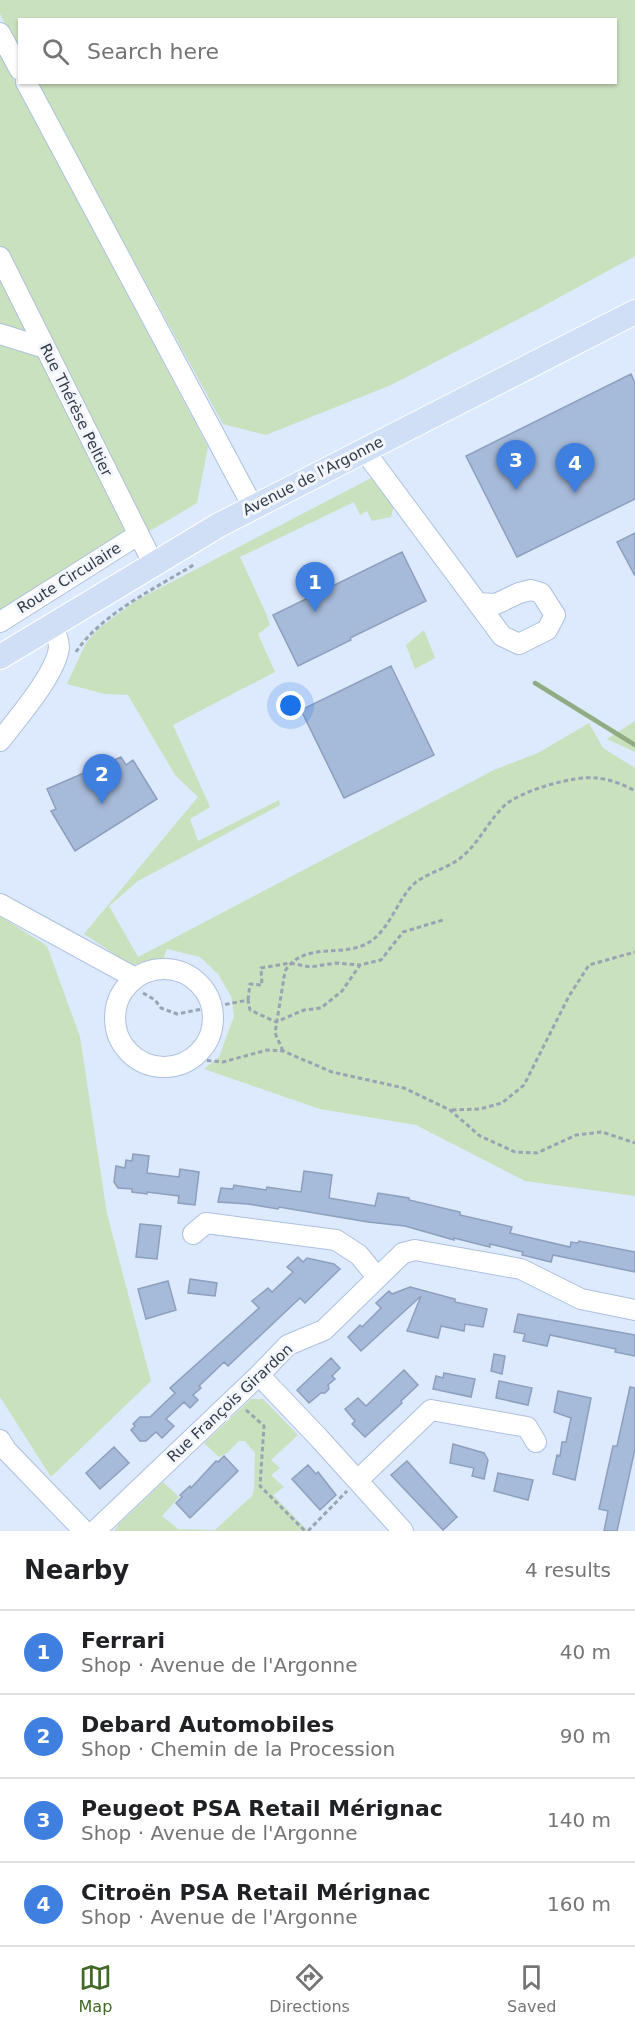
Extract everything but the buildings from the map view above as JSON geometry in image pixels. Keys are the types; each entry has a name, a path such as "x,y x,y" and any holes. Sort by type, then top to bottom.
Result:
{"main road":[{"name":"Avenue de l'Argonne","path":"0,657 153,563 253,507 635,312"}],"street":[{"path":"0,33 18,66"},
{"path":"27,84 253,507"},
{"name":"Rue Thérèse Peltier","path":"0,257 153,563"},
{"path":"0,334 45,348"},
{"path":"366,449 372,461 478,603"},
{"name":"Route Circulaire","path":"0,622 133,538 140,538"},
{"path":"0,741 38,690 56,657 59,647 57,636 51,625"},
{"path":"0,904 135,978"},
{"path":"165,969 180,971 194,979 205,990 212,1007 214,1020 211,1035 192,1059 176,1066 159,1067 143,1062 129,1053 120,1039 115,1023 116,1006 123,991 135,978 149,971 165,969"},
{"path":"193,1234 206,1223 336,1240 358,1255 377,1277"},
{"name":"Rue François Girardon","path":"95,1531 288,1345 324,1330 403,1253 415,1250 521,1269 581,1299 635,1310"},
{"path":"259,1375 403,1531"},
{"path":"358,1480 431,1410 526,1427 536,1443"},
{"path":"2,1448 84,1531"}],"path":[{"path":"73,657 84,639 99,624 203,559"},
{"path":"283,1051 275,1033 285,971 290,963 308,952 362,947 378,936 415,884 461,858 479,840 502,807 513,798 548,784 596,777 628,786 635,791"},
{"path":"360,964 342,991 321,1008 304,1010 276,1022 250,1010 248,1000 250,984 262,985 261,968 290,963 310,967 336,963 360,964 381,960 403,932 443,920"},
{"path":"450,1110 480,1109 502,1103 524,1085 568,996 590,965 635,952"},
{"path":"135,978 141,991 155,1000 161,1008 177,1014 248,1000"},
{"path":"192,1059 223,1062 267,1050 283,1051 332,1072 404,1088 450,1110 480,1136 515,1152 537,1153 576,1135 602,1132 635,1143"},
{"path":"234,1399 264,1426 260,1486 307,1531 358,1480"}],"green space":[{"path":"0,0 635,0 635,256 391,385 266,435 223,424 38,84 617,84 617,18 18,18 18,48 0,14"},
{"path":"0,54 208,447 197,503 0,620"},
{"path":"375,476 395,502 391,517 372,521 367,511 360,515 354,502 240,557 270,625 258,634 275,672 173,725 210,807 190,819 198,841 279,800 280,805 138,881 109,906 138,957 494,770 538,753 589,723 603,748 635,768 635,1196 525,1181 416,1125 320,1109 204,1069 219,1057 234,1016 231,996 218,974 200,957 167,949 163,960 131,965 84,934 198,797 175,775 128,695 105,694 67,684 86,643 98,629 137,600"},
{"path":"424,630 435,658 415,669 406,645"},
{"path":"635,721 635,752 607,739"},
{"path":"0,916 47,946 80,1037 107,1214 151,1381 51,1477 0,1397"},
{"path":"251,1399 263,1399 298,1435 271,1460 280,1468 271,1475 284,1487 273,1495 308,1531 114,1531 163,1482 179,1497 162,1516 178,1529 215,1530 252,1496 255,1453 245,1441 239,1441 227,1453 219,1457 204,1443"}],"waterway":[{"path":"535,683 635,745"}],"place":[{"name":"Peugeot PSA Retail Mérignac","path":"516,490"},
{"name":"Citroën PSA Retail Mérignac","path":"575,493"},
{"name":"Ferrari","path":"315,612"},
{"name":"Debard Automobiles","path":"102,804"}]}
